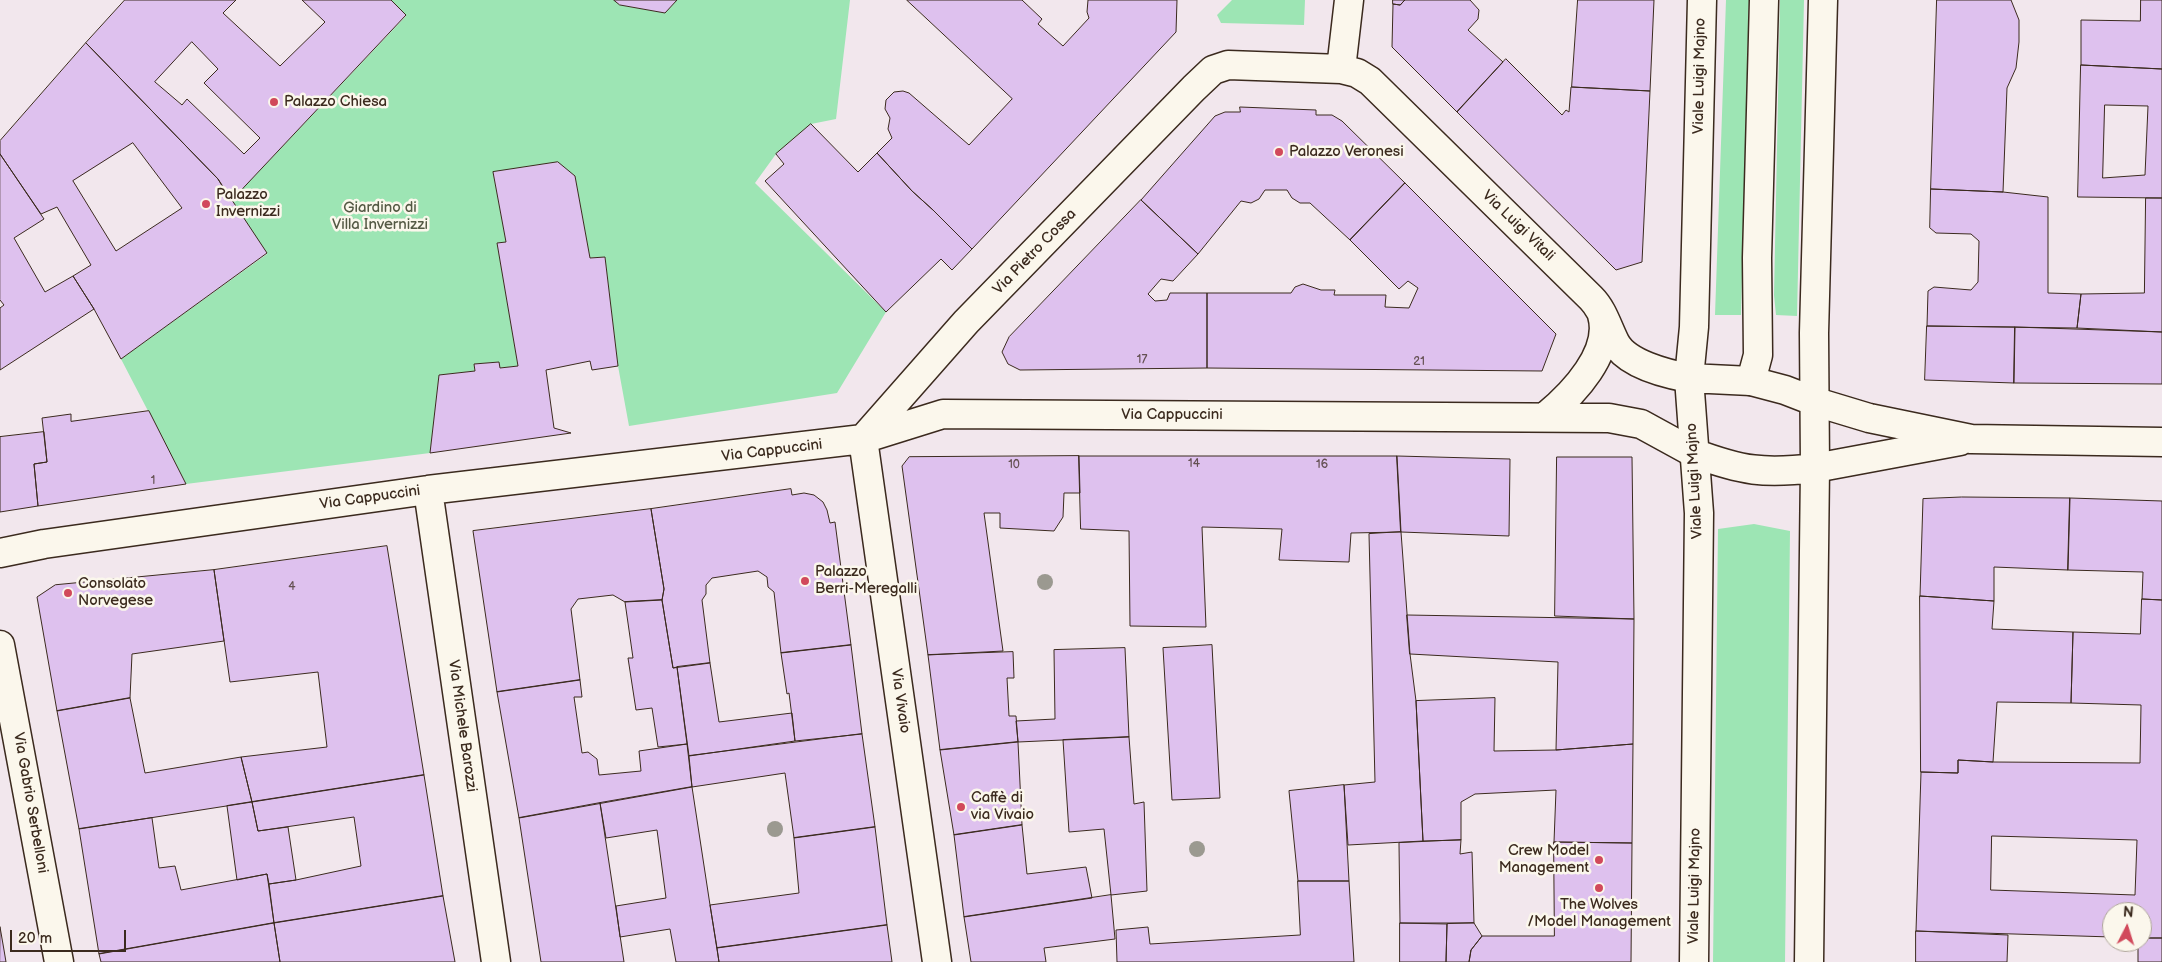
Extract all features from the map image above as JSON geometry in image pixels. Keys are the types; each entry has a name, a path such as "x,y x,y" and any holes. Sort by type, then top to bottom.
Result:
{"street":[{"path":"1342,69 1349,0"},
{"name":"Viale Luigi Majno","path":"1694,962 1699,513 1689,378 1694,327 1702,0"},
{"path":"1751,381 1758,355 1758,239 1764,0"},
{"path":"1809,962 1816,468 1814,333 1823,0"},
{"name":"Via Luigi Vitali","path":"1213,70 1228,65 1342,69 1357,73 1370,81 1591,298 1601,311 1615,342 1622,351 1660,373 1689,378 1751,381 1785,390 1868,418 1971,439"},
{"name":"Via Pietro Cossa","path":"862,439 966,322 1213,70"},
{"path":"1546,416 1567,399 1587,372 1604,334 1601,311"},
{"name":"Via Cappuccini","path":"0,552 44,544 428,490 862,439 943,414 1546,416 1610,418 1641,424 1694,453 1730,466 1752,471 1783,472 1816,468 1971,439"},
{"name":"Via Vivaio","path":"862,439 937,962"},
{"path":"1971,439 2162,442"},
{"name":"Via Michele Barozzi","path":"428,490 496,962"},
{"name":"Via Gabrio Serbelloni","path":"0,645 59,962"}],"green space":[{"name":"Giardino di Villa Invernizzi","path":"391,0 614,0 620,5 665,13 677,0 850,0 836,119 811,124 776,154 755,183 886,312 837,393 629,426 618,366 605,257 590,258 575,176 557,162 493,172 506,242 497,243 518,366 500,368 499,362 474,364 475,371 439,375 430,453 186,484 121,359 267,254 231,201 406,16"},
{"path":"1232,0 1305,0 1304,25 1221,23 1217,15"},
{"path":"1726,0 1749,0 1741,315 1715,315"},
{"path":"1780,0 1804,0 1797,316 1776,315 1774,295"},
{"path":"1754,524 1790,531 1785,962 1713,962 1718,529"}],"building":[{"name":"Palazzo Chiesa","path":"125,0 236,0 223,13 280,66 325,22 302,0 391,0 406,15 231,201 218,179 86,43","holes":["192,42 218,69 204,83 260,138 244,154 187,99 182,105 155,82"]},
{"path":"614,0 677,0 665,13 620,5"},
{"path":"907,0 1022,0 1042,19 1038,24 1063,46 1089,18 1087,12 1088,0 1177,0 1176,32 972,249 912,191 877,153 892,138 888,129 890,118 885,109 886,100 894,92 903,91 909,93 969,145 1012,99"},
{"path":"1393,0 1405,0 1400,5 1393,4"},
{"path":"1405,0 1470,0 1479,10 1478,19 1468,30 1503,62 1457,112 1392,47 1393,4 1400,5"},
{"path":"1578,0 1654,0 1650,91 1572,87"},
{"path":"1937,0 2011,0 2019,20 2016,68 2007,88 2003,192 1931,189"},
{"path":"2141,0 2162,0 2162,69 2081,65 2081,20 2140,21"},
{"name":"Palazzo Invernizzi","path":"86,43 218,179 267,253 121,359 94,309 73,276 91,265 57,207 41,214 0,154 0,141","holes":["133,143 182,208 116,251 73,181"]},
{"path":"1506,59 1562,115 1566,110 1569,112 1571,87 1650,91 1642,262 1616,270 1457,112"},
{"path":"2081,65 2162,69 2162,198 2078,197","holes":["2105,105 2148,106 2145,175 2103,178"]},
{"name":"Palazzo Veronesi","path":"1240,107 1316,110 1316,115 1332,115 1342,121 1405,183 1350,240 1310,203 1300,203 1292,198 1287,190 1265,190 1259,199 1251,203 1241,201 1198,254 1141,200 1215,116 1225,112 1240,112"},
{"path":"811,124 858,172 877,153 912,191 972,249 952,270 941,259 886,312 765,181 784,164 776,154"},
{"path":"0,154 44,219 14,238 45,292 73,276 94,309 0,370 0,308 4,305 0,300"},
{"path":"558,162 575,176 590,258 605,257 618,366 592,370 590,361 546,370 554,428 571,433 430,453 439,375 475,371 474,364 499,362 500,368 518,366 497,243 506,242 493,172"},
{"path":"1405,183 1556,334 1542,371 1207,368 1207,293 1291,293 1295,287 1303,284 1321,290 1335,290 1334,295 1386,295 1385,307 1409,308 1418,288 1408,281 1399,289 1350,240"},
{"path":"1931,189 2003,192 2048,197 2048,293 2081,294 2077,328 1927,326 1928,291 1934,287 1971,290 1978,282 1979,241 1971,234 1936,233 1930,228"},
{"path":"2146,198 2162,198 2162,332 2077,328 2081,294 2144,293"},
{"path":"1141,200 1198,254 1173,281 1161,279 1148,294 1155,301 1167,300 1170,293 1207,293 1207,368 1020,370 1008,364 1002,352 1009,337"},
{"path":"1927,326 2015,327 2014,383 1925,380"},
{"path":"2015,327 2162,332 2162,384 2014,383"},
{"path":"149,411 186,484 38,506 34,464 47,462 42,418 71,414 71,421"},
{"path":"44,432 47,462 34,464 38,506 0,512 0,437"},
{"path":"1079,456 1397,456 1401,532 1351,533 1349,562 1279,560 1282,529 1202,527 1206,627 1130,626 1129,531 1081,529"},
{"path":"1079,456 1080,493 1064,493 1063,517 1054,531 1000,528 1000,513 984,513 1003,651 928,655 902,466 909,457"},
{"path":"1397,456 1510,459 1509,536 1401,532"},
{"path":"1557,457 1632,457 1634,619 1555,616"},
{"name":"Palazzo Berri-Meregalli","path":"791,489 792,495 804,493 814,495 823,502 830,523 835,522 851,645 781,653 774,592 768,587 767,577 758,571 712,578 706,585 706,594 702,600 710,663 673,668 662,600 664,589 651,509"},
{"path":"1962,497 2070,498 2068,570 1994,567 1994,601 1920,596 1923,499"},
{"path":"2070,498 2162,501 2162,600 2142,599 2143,572 2068,570"},
{"path":"651,509 664,589 662,600 625,602 613,595 578,599 571,609 580,680 497,692 473,531"},
{"path":"1401,532 1410,654 1416,701 1423,841 1348,845 1344,785 1375,782 1369,534"},
{"path":"387,546 424,775 252,802 241,757 327,747 318,672 230,682 214,570"},
{"path":"214,570 224,641 132,654 130,698 57,711 37,597 55,585"},
{"path":"1920,596 1994,601 1992,629 2073,632 2071,703 1997,702 1993,762 1958,760 1958,773 1921,772"},
{"path":"2142,599 2162,600 2162,938 2152,938 2152,902 2102,902 2102,937 1916,931 1921,772 1958,773 1958,760 2140,763 2141,705 2071,703 2073,632 2140,634","holes":["1992,836 2137,840 2135,895 1991,890"]},
{"path":"662,600 673,668 677,667 687,744 658,747 652,708 636,710 628,658 633,658 625,602"},
{"path":"1407,615 1634,619 1633,744 1556,750 1558,662 1410,654"},
{"path":"851,645 862,734 795,741 789,693 787,694 781,653"},
{"path":"1212,645 1220,798 1172,800 1163,648"},
{"path":"1125,648 1129,737 1018,742 1016,721 1055,719 1054,650"},
{"path":"1013,652 1014,678 1007,678 1009,716 1016,716 1018,742 940,750 928,655"},
{"path":"710,663 719,722 792,713 795,741 689,756 677,667"},
{"path":"580,680 582,697 574,697 582,753 588,752 597,759 599,775 641,771 639,751 687,744 692,787 519,818 497,692"},
{"path":"130,698 145,773 241,757 252,802 79,829 57,711"},
{"path":"1495,698 1494,751 1556,750 1633,744 1632,843 1554,842 1556,790 1475,794 1461,802 1461,840 1423,841 1416,701"},
{"path":"862,734 875,827 794,838 785,773 692,787 689,756"},
{"path":"1129,737 1134,804 1144,802 1147,891 1111,895 1104,829 1069,832 1063,740"},
{"path":"1018,742 1022,825 954,835 940,750"},
{"path":"424,775 443,896 274,923 269,884 361,866 354,817 258,831 252,802"},
{"path":"1344,785 1349,881 1298,881 1289,791"},
{"path":"692,787 719,962 676,962 670,929 620,937 616,906 666,898 657,830 606,838 600,803"},
{"path":"252,802 258,831 288,827 296,880 269,884 267,874 237,880 227,806"},
{"path":"600,803 624,962 541,962 519,818"},
{"path":"152,818 159,868 175,866 181,890 267,874 274,923 99,954 79,829"},
{"path":"1022,825 1027,874 1086,867 1092,898 964,917 954,835"},
{"path":"875,827 887,925 717,948 710,905 799,893 794,838"},
{"path":"1461,840 1460,854 1472,852 1474,923 1400,923 1399,843"},
{"path":"1554,842 1632,843 1631,962 1469,962 1471,950 1482,936 1554,936"},
{"path":"1298,881 1349,881 1354,962 1117,962 1116,930 1148,927 1150,944 1300,935"},
{"path":"1111,895 1115,939 1044,948 1046,962 971,962 964,917"},
{"path":"443,896 455,962 280,962 274,923"},
{"path":"274,923 280,962 101,962 99,954"},
{"path":"1400,923 1447,924 1446,962 1400,962"},
{"path":"1474,923 1482,936 1471,950 1469,962 1446,962 1447,924"},
{"path":"887,925 892,962 719,962 717,948"},
{"path":"0,927 4,950 6,962 0,962"},
{"path":"1916,931 2008,935 2007,962 1916,962"},
{"path":"2152,938 2162,938 2162,962 2138,962 2138,952 2152,952"}],"place":[{"name":"Palazzo Chiesa","path":"274,102"},
{"name":"Palazzo Veronesi","path":"1279,152"},
{"name":"Palazzo Invernizzi","path":"206,204"},
{"name":"Palazzo Berri-Meregalli","path":"805,581"},
{"name":"Consolato Norvegese","path":"68,593"},
{"name":"Caffè di via Vivaio","path":"961,807"},
{"name":"Crew Model Management","path":"1599,860"},
{"name":"The Wolves /Model Management","path":"1599,888"}]}
